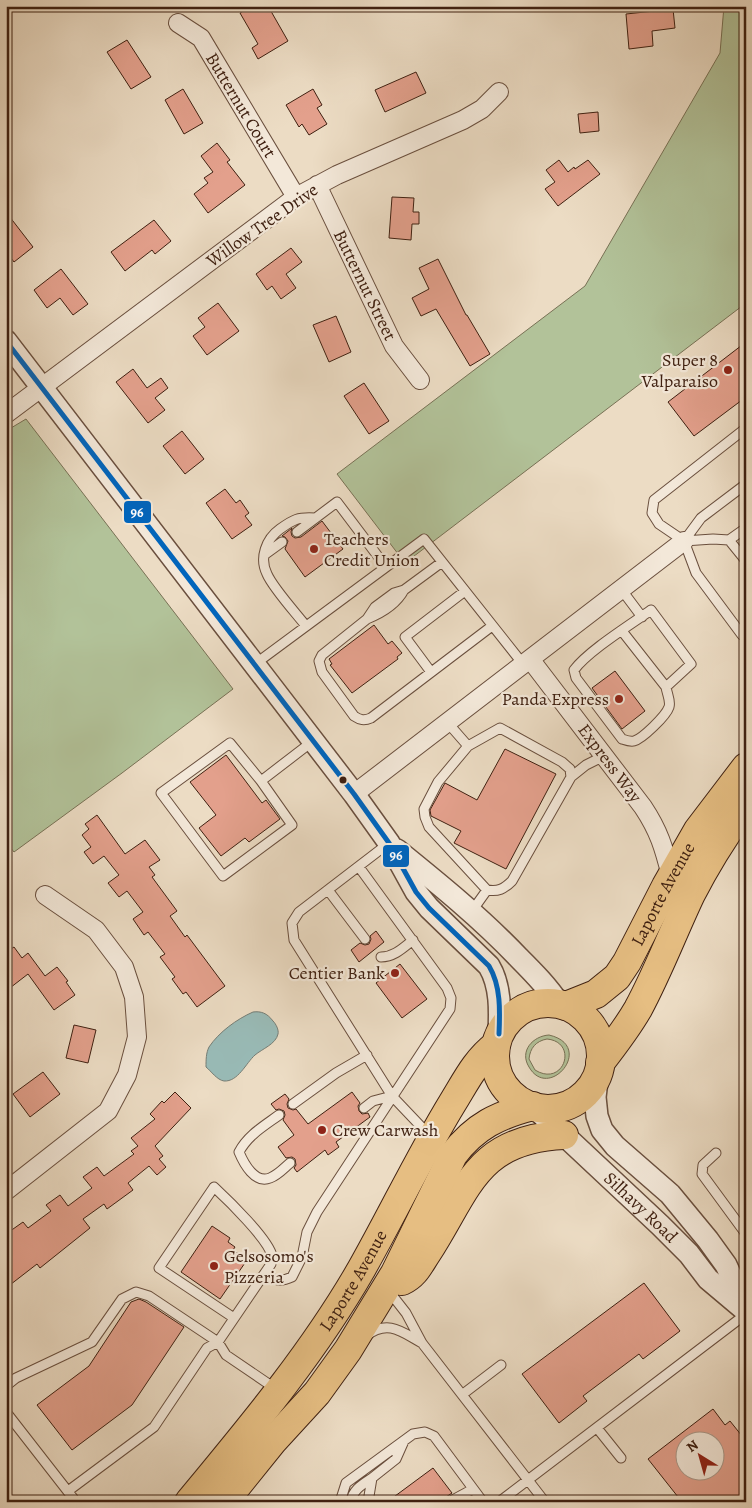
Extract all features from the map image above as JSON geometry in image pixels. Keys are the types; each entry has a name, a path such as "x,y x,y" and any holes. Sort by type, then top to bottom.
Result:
{"main road":[{"name":"Laporte Avenue","path":"563,1005 596,994 617,977 627,962 671,876 698,830 746,767"},
{"name":"Laporte Avenue","path":"599,1068 637,1010 658,970 705,868 746,806"},
{"path":"545,1003 563,1005 577,1012 593,1028 598,1039 600,1051 599,1068 590,1087 580,1098 566,1106 550,1109 532,1106 512,1095 501,1081 495,1064 498,1040 507,1022 518,1012 531,1006 545,1003"},
{"name":"Laporte Avenue","path":"189,1502 279,1391 324,1330 362,1268 431,1138 473,1069 498,1040"},
{"name":"Laporte Avenue","path":"224,1502 273,1441 317,1393 348,1350 386,1288 453,1155 463,1142 474,1131 489,1123 532,1106"},
{"path":"386,1288 411,1277 432,1246 465,1187 488,1160 502,1151 539,1137 564,1135"}],"street":[{"name":"Butternut Court","path":"178,23 201,38 296,197"},
{"name":"Willow Tree Drive","path":"6,414 296,197 317,185 463,120 482,108 499,92"},
{"name":"Butternut Street","path":"317,185 394,346 420,380"},
{"path":"6,341 354,794 389,843 416,892 429,908 482,958 494,974 498,987 498,1040"},
{"path":"354,794 684,541"},
{"name":"Express Way","path":"526,662 609,762 643,807 655,826 663,844 671,876"},
{"path":"389,843 472,911 563,1005"},
{"path":"6,1191 108,1111 127,1075 137,1037 134,996 124,967 96,930 45,895"},
{"name":"Silhavy Road","path":"599,1068 595,1096 597,1116 602,1130 615,1146 670,1194 708,1240 726,1265 746,1311"},
{"name":"Silhavy Road","path":"532,1106 683,1248 708,1279 746,1311"}],"lane":[{"path":"746,428 654,500 652,513 659,524 684,541 696,573 742,635 746,632"},
{"path":"684,541 701,518 746,484"},
{"path":"297,532 337,502 386,567"},
{"path":"306,626 267,575 264,555 267,544 276,532 292,520 301,517 315,518"},
{"path":"684,541 729,540 746,528"},
{"path":"255,664 424,538 492,626 526,662"},
{"path":"729,540 746,561"},
{"path":"264,555 282,542"},
{"path":"442,562 404,590 394,593 375,607 366,619 326,650 319,661 322,672 354,716 359,720 371,718 492,626"},
{"path":"621,589 642,617"},
{"path":"432,672 405,637 465,591"},
{"path":"622,631 666,687 669,701 669,707 665,714 642,736 632,742 622,739 576,678 574,670 580,662 622,631 642,617 651,610 691,664 666,687"},
{"path":"447,722 468,746"},
{"path":"571,777 570,769 562,762 500,728 468,746 438,782 424,808 425,817 429,826 487,890 496,892 512,881 571,777 586,765 598,759 604,759 609,762"},
{"path":"260,781 313,740"},
{"path":"230,743 260,781 292,825 223,876 161,793 230,743"},
{"path":"389,843 299,912 292,923 294,940 392,1096 431,1138"},
{"path":"265,1274 272,1279 283,1281 292,1278 302,1257 307,1232 317,1212 450,1009 451,998 447,988 359,867"},
{"path":"328,890 365,939"},
{"path":"472,911 487,890"},
{"path":"381,957 395,954 413,940"},
{"path":"293,1104 336,1073 367,1055"},
{"path":"364,1108 373,1101 392,1096"},
{"path":"279,1115 253,1134 244,1143 239,1152 253,1174 260,1178 268,1179 290,1163"},
{"path":"716,1153 703,1165 702,1174 746,1234"},
{"path":"68,1491 154,1427 207,1348 218,1342 271,1264 272,1256 267,1247 239,1210 214,1187 159,1268 234,1318"},
{"path":"386,1288 406,1313 422,1344 463,1394 545,1502"},
{"path":"6,1386 16,1378 92,1342 122,1299 136,1292 149,1296 218,1342 226,1355 279,1391"},
{"path":"499,1502 746,1311"},
{"path":"348,1350 372,1332 386,1326 396,1329 422,1344"},
{"path":"463,1394 501,1365"},
{"path":"6,1412 68,1491 73,1498 73,1502"},
{"path":"597,1428 621,1458"},
{"path":"340,1502 346,1483 413,1434 425,1432 434,1436 483,1502"},
{"path":"350,1502 351,1496 358,1488 396,1458 404,1440"},
{"path":"368,1502 372,1478"},
{"path":"449,1502 474,1489"}],"green space":[{"path":"724,6 746,6 746,303 405,563 337,474 585,286 720,53"},
{"path":"26,419 233,689 14,852 6,842 6,431"},
{"path":"549,1035 562,1041 569,1050 569,1059 564,1068 557,1075 547,1078 538,1076 526,1061 529,1045 543,1036","holes":["547,1039 557,1042 563,1048 565,1055 560,1069 554,1073 545,1074 535,1070 529,1059 534,1046 540,1041"]}],"water":[{"path":"253,1012 264,1013 271,1018 278,1029 277,1038 255,1055 238,1075 229,1080 221,1080 206,1067 209,1047 229,1026"}],"building":[{"path":"252,6 268,6 288,41 258,59 252,48 258,44 240,13"},
{"path":"673,9 675,28 652,31 653,46 629,49 626,14"},
{"path":"127,40 151,77 131,89 107,52"},
{"path":"416,72 426,93 385,112 375,90"},
{"path":"183,89 203,123 184,134 165,100"},
{"path":"313,89 322,105 317,108 327,124 309,135 302,124 299,127 286,105"},
{"path":"598,112 599,131 580,133 578,114"},
{"path":"217,143 230,160 227,162 245,185 208,213 194,194 208,183 204,178 213,172 201,156"},
{"path":"559,160 568,172 588,160 600,174 558,206 545,189 555,182 546,170"},
{"path":"392,197 414,198 413,212 419,212 419,224 412,224 411,240 389,238"},
{"path":"6,212 33,247 14,262 6,251"},
{"path":"154,220 171,241 155,254 152,250 125,271 111,252"},
{"path":"291,248 302,262 286,274 296,288 281,299 272,286 267,290 256,274"},
{"path":"438,259 466,315 490,354 470,366 436,309 421,316 412,298 429,289 419,268"},
{"path":"61,269 88,304 73,315 60,298 47,308 34,290"},
{"path":"218,303 239,331 207,355 193,336 205,327 198,318"},
{"path":"336,316 351,352 329,362 313,325"},
{"name":"Super 8 Valparaiso","path":"746,342 746,397 694,436 668,402"},
{"path":"133,369 147,388 161,378 168,388 155,398 165,410 148,423 116,382"},
{"path":"364,383 389,421 369,434 344,396"},
{"path":"182,431 204,459 185,474 163,446"},
{"path":"225,489 236,503 240,500 249,513 245,516 252,525 232,539 206,503"},
{"name":"Teachers Credit Union","path":"322,521 343,549 305,577 285,549 288,541 282,536 292,528 292,536 295,538 301,537"},
{"path":"374,625 388,644 392,641 402,653 397,657 398,659 352,693 330,665 332,664 329,659"},
{"name":"Panda Express","path":"615,671 645,711 622,729 592,688"},
{"path":"505,749 556,774 506,869 454,843 461,831 431,816 430,810 445,783 477,800"},
{"path":"226,755 262,803 266,800 280,819 249,842 245,838 221,856 199,828 216,815 190,782"},
{"path":"97,815 125,854 145,840 160,860 149,867 155,875 152,877 177,911 170,916 185,937 187,935 225,986 197,1007 186,992 183,994 172,979 175,977 160,957 165,954 148,932 144,935 133,919 143,912 127,891 119,897 108,883 119,875 104,856 93,864 84,852 91,847 82,835 89,829 85,824"},
{"path":"376,931 384,942 359,962 351,950 360,943 369,944 370,936"},
{"path":"14,947 22,958 28,953 45,976 57,967 68,981 66,982 75,995 54,1010 28,974 6,991 6,952"},
{"name":"Centier Bank","path":"400,964 427,999 402,1018 376,983"},
{"path":"74,1025 96,1030 88,1063 66,1058"},
{"path":"43,1072 60,1094 30,1117 13,1094"},
{"path":"175,1092 191,1108 155,1146 163,1156 159,1159 166,1167 157,1175 149,1166 128,1183 133,1190 107,1209 104,1204 83,1219 90,1228 40,1268 37,1264 6,1288 6,1234 23,1222 28,1228 51,1211 46,1205 60,1195 68,1206 92,1188 83,1177 97,1167 104,1176 134,1154 131,1151 138,1146 131,1138 155,1119 150,1114 162,1101 164,1103"},
{"name":"Crew Carwash","path":"352,1092 360,1103 358,1106 359,1111 362,1114 368,1113 370,1117 336,1142 339,1147 328,1155 325,1150 297,1172 294,1168 296,1165 295,1159 292,1157 286,1158 278,1147 294,1135 283,1120 284,1111 276,1110 271,1104 285,1094 289,1099 288,1108 296,1109 308,1124"},
{"name":"Gelsosomo's Pizzeria","path":"212,1226 230,1238 228,1242 235,1247 233,1250 247,1260 220,1299 181,1272"},
{"path":"644,1283 680,1331 643,1359 639,1354 583,1396 587,1401 559,1423 522,1374"},
{"path":"139,1299 184,1327 132,1405 72,1450 37,1405 89,1366 131,1302"},
{"path":"713,1409 725,1425 730,1421 746,1441 746,1502 682,1502 648,1459 674,1439 674,1480 724,1480 724,1430 686,1430"},
{"path":"433,1468 452,1493 443,1502 387,1502"}],"transit line":[{"name":"96","path":"6,341 354,794 389,843 416,892 429,908 489,966 498,990 499,1034"}],"place":[{"name":"Super 8 Valparaiso","path":"728,370"},
{"name":"Teachers Credit Union","path":"314,549"},
{"name":"Panda Express","path":"619,699"},
{"name":"Centier Bank","path":"395,973"},
{"name":"Crew Carwash","path":"322,1130"},
{"name":"Gelsosomo's Pizzeria","path":"214,1266"}]}
